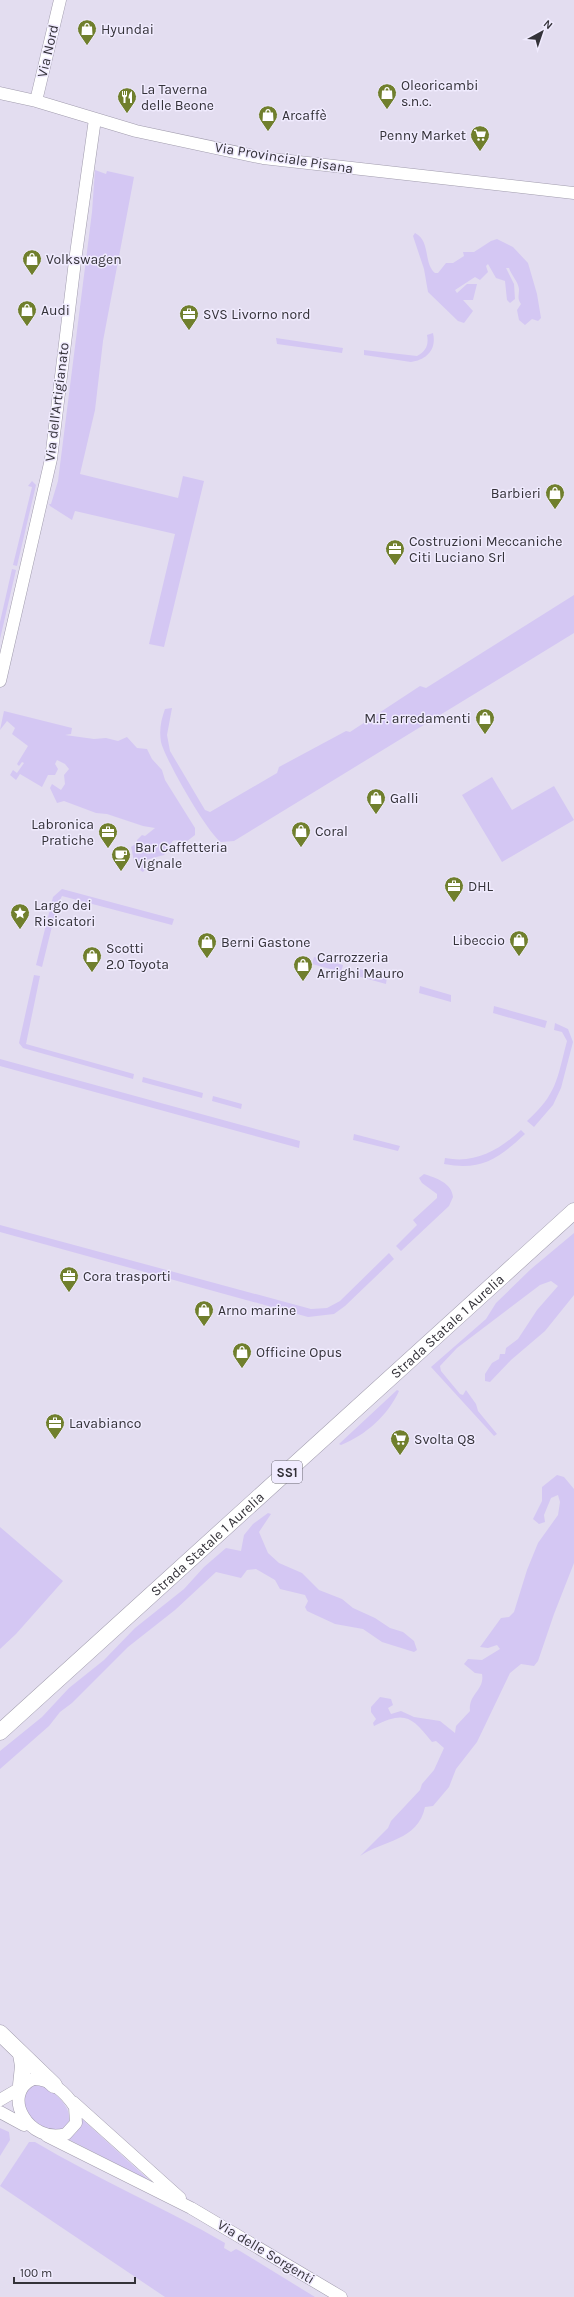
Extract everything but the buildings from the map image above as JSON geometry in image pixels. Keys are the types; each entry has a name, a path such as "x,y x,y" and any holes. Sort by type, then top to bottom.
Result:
{"highway":[{"name":"Strada Statale 1 Aurelia","path":"0,1732 574,1210"},
{"name":"Strada Statale 1 Aurelia","path":"0,1744 574,1222"},
{"path":"0,2033 20,2054 54,2085"},
{"path":"19,2087 23,2066 20,2054"}],"street":[{"name":"Via Nord","path":"36,101 59,3"},
{"name":"Via Provinciale Pisana","path":"0,93 36,101 147,133 263,158 574,193"},
{"name":"Via dell'Artigianato","path":"0,681 51,459 75,261 95,119"},
{"name":"Via delle Sorgenti","path":"0,2100 19,2087 39,2079 54,2085 191,2208"},
{"name":"Via delle Sorgenti","path":"19,2087 14,2096 15,2110 28,2127"},
{"path":"47,2136 66,2134 74,2127 77,2118 75,2107 71,2100"},
{"name":"Via delle Sorgenti","path":"0,2112 191,2208 341,2297"}],"shaded area":[{"path":"95,170 106,174 107,171 134,177 103,341 95,410 80,474 178,498 183,476 204,481 164,647 149,644 175,534 75,511 72,520 49,504 51,504 58,481 92,212"},
{"path":"415,233 423,241 429,264 435,273 438,273 446,263 453,263 464,256 463,252 474,252 491,241 497,239 513,247 528,263 537,294 541,318 538,321 532,319 525,325 519,320 517,310 521,304 519,289 509,268 506,268 514,284 515,299 510,303 507,300 505,281 496,278 488,264 486,266 488,272 480,280 475,277 455,290 457,293 467,284 477,284 473,300 463,300 473,311 464,323 458,321 428,292 424,269 413,236"},
{"path":"433,333 434,339 432,349 426,356 416,361 411,362 364,355 364,350 417,356 423,352 426,347 428,342 427,335"},
{"path":"276,338 343,348 342,353 277,344"},
{"path":"32,481 36,485 17,566 13,565 32,487 28,486"},
{"path":"12,569 16,570 0,639 0,622"},
{"path":"574,595 574,633 234,841 221,842 215,836 197,811 164,751 160,738 161,721 165,709 172,708 167,735 170,751 205,810 210,812 277,773 279,767 346,731 350,732 420,686 426,688"},
{"path":"4,711 72,728 71,734 65,735 94,739 106,738 118,741 127,737 137,748 147,749 152,759 162,770 165,780 195,828 195,835 186,842 176,840 173,841 164,855 145,860 147,867 143,872 135,864 131,847 137,843 137,840 142,835 145,836 155,828 143,826 107,814 96,813 64,801 57,803 50,788 52,784 61,790 65,784 64,775 69,769 65,764 57,760 55,764 58,769 55,775 48,775 42,787 20,774 16,780 10,775 13,770 17,773 24,763 22,762 19,766 17,764 28,746 12,734 15,728 7,721 0,730"},
{"path":"492,777 512,810 554,786 574,820 502,862 462,795"},
{"path":"62,889 174,919 172,925 62,896 57,906 42,967 36,965 53,897"},
{"path":"314,957 343,965 341,972 312,964"},
{"path":"359,969 387,977 386,984 357,976"},
{"path":"34,975 40,976 26,1044 134,1074 133,1079 23,1048 19,1043"},
{"path":"420,986 451,995 451,1002 419,993"},
{"path":"494,1006 547,1021 545,1028 493,1013"},
{"path":"555,1023 568,1029 573,1042 561,1088 553,1105 534,1127 527,1121 550,1094 558,1076 567,1041 562,1032 554,1030"},
{"path":"0,1059 300,1141 299,1148 0,1066"},
{"path":"143,1077 203,1093 202,1098 142,1082"},
{"path":"213,1096 242,1104 241,1109 212,1101"},
{"path":"521,1130 525,1134 506,1150 488,1161 468,1166 444,1164 445,1158 467,1159 486,1154 504,1144"},
{"path":"354,1134 400,1146 398,1151 353,1140"},
{"path":"424,1174 438,1179 447,1185 452,1192 453,1197 449,1206 401,1251 396,1246 417,1225 413,1220 437,1198 437,1194 422,1183 419,1178"},
{"path":"0,1225 311,1309 327,1308 340,1301 389,1253 394,1259 345,1306 334,1314 308,1317 0,1232"},
{"path":"574,1233 574,1295 545,1331 511,1360 490,1382 485,1381 485,1374 492,1363 499,1359 500,1354 505,1354 506,1348 518,1339 537,1310 558,1286 551,1281 540,1285 457,1348 440,1366 441,1371 460,1394 463,1395 466,1390 476,1404 478,1411 497,1434 494,1436 431,1367 486,1319 496,1303 531,1269"},
{"path":"397,1390 399,1391 389,1408 375,1423 359,1436 341,1445 339,1444"},
{"path":"557,1475 564,1477 574,1489 574,1563 538,1661 534,1666 521,1664 510,1673 477,1742 456,1769 449,1787 433,1806 425,1807 421,1818 415,1827 398,1838 360,1856 388,1828 391,1821 420,1790 422,1784 434,1770 444,1748 436,1741 432,1742 418,1726 407,1719 393,1719 374,1726 373,1723 376,1719 371,1712 371,1707 380,1697 391,1699 393,1705 388,1708 391,1714 401,1711 414,1717 440,1721 455,1733 456,1726 470,1711 471,1700 479,1688 482,1679 482,1674 475,1673 464,1664 468,1659 482,1660 500,1649 497,1645 488,1648 480,1647 501,1618 509,1617 514,1612 527,1570 538,1543 558,1515 560,1502 558,1495 551,1498 544,1515 545,1522 539,1524 533,1519 542,1501 542,1487"},
{"path":"268,1513 271,1514 259,1532 268,1553 279,1563 302,1573 319,1590 342,1599 353,1608 375,1618 390,1628 403,1632 414,1641 417,1650 414,1652 382,1642 363,1629 335,1624 307,1611 305,1607 308,1601 305,1595 280,1589 275,1580 256,1569 247,1570 241,1578 216,1572 175,1610 128,1647 72,1703 60,1712 49,1726 0,1769 0,1751 42,1717 69,1688 104,1660 135,1628 184,1589 204,1567 226,1548 241,1551 244,1535 253,1524"},
{"path":"0,1527 63,1581 16,1634 0,1649"},
{"path":"36,2084 50,2090 57,2096 67,2109 69,2123 65,2130 53,2131 29,2121 21,2093"},
{"path":"82,2119 150,2181 68,2139 76,2133"},
{"path":"0,2128 9,2132 10,2140 0,2156"},
{"path":"29,2142 35,2142 202,2230 225,2243 224,2248 231,2252 236,2249 240,2251 315,2297 165,2297 0,2186"}],"place":[{"name":"Hyundai","path":"87,46"},
{"name":"Oleoricambi s.n.c.","path":"387,110"},
{"name":"La Taverna delle Beone","path":"127,114"},
{"name":"Arcaffè","path":"268,132"},
{"name":"Penny Market","path":"480,152"},
{"name":"Volkswagen","path":"32,276"},
{"name":"Audi","path":"27,327"},
{"name":"SVS Livorno nord","path":"189,331"},
{"name":"Barbieri","path":"555,510"},
{"name":"Costruzioni Meccaniche Citi Luciano Srl","path":"395,566"},
{"name":"M.F. arredamenti","path":"485,735"},
{"name":"Galli","path":"376,815"},
{"name":"Coral","path":"301,848"},
{"name":"Labronica Pratiche","path":"108,849"},
{"name":"Bar Caffetteria Vignale","path":"121,872"},
{"name":"DHL","path":"454,903"},
{"name":"Largo dei Risicatori","path":"20,930"},
{"name":"Libeccio","path":"519,957"},
{"name":"Berni Gastone","path":"207,959"},
{"name":"Scotti 2.0 Toyota","path":"92,973"},
{"name":"Carrozzeria Arrighi Mauro","path":"303,982"},
{"name":"Cora trasporti","path":"69,1293"},
{"name":"Arno marine","path":"204,1327"},
{"name":"Officine Opus","path":"242,1369"},
{"name":"Lavabianco","path":"55,1440"},
{"name":"Svolta Q8","path":"400,1456"}]}
